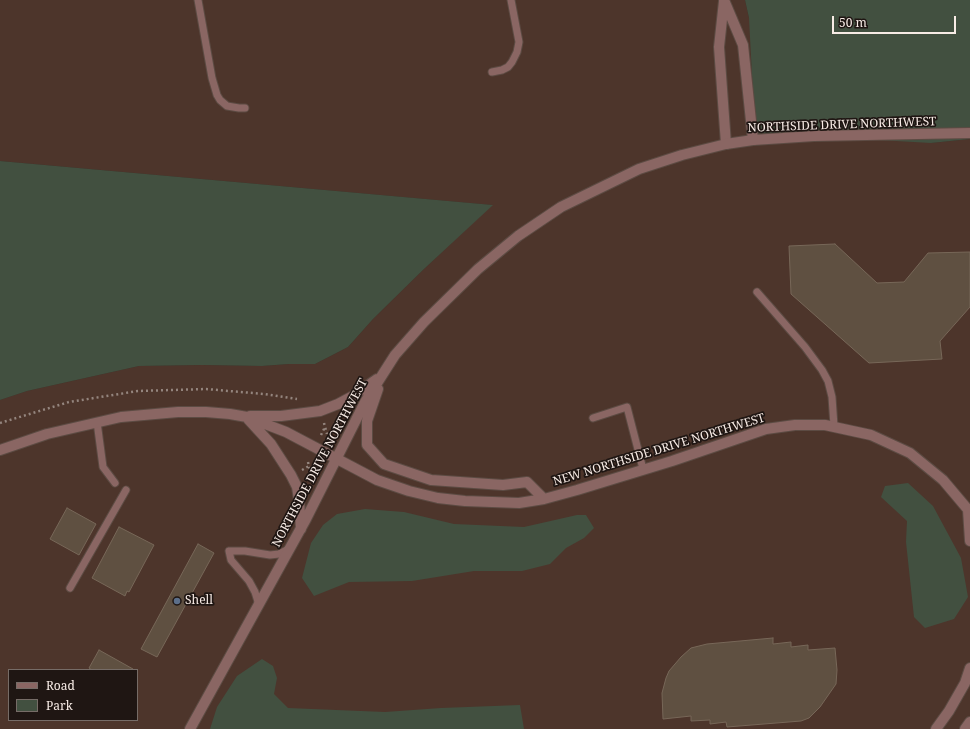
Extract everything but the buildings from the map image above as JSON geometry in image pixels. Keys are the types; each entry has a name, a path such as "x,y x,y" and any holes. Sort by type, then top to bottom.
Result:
{"street":[{"path":"724,1 743,45 753,140"},
{"path":"724,1 719,47 726,144"},
{"name":"NORTHSIDE DRIVE NORTHWEST","path":"190,729 301,529 365,402 395,355 424,322 478,269 518,236 561,207 639,168 726,144 753,140 814,136 970,133"},
{"path":"0,450 47,434 97,422 150,414 206,412 244,416 281,416 320,411 353,396 382,375"},
{"path":"382,375 367,421 367,445 384,464 431,480 503,485 526,482 544,499"},
{"path":"244,416 271,444 291,475 299,500 301,529"},
{"name":"NEW NORTHSIDE DRIVE NORTHWEST","path":"244,416 286,432 377,480 409,491 438,498 486,503 519,503 544,499 766,429 795,425 834,426 871,434 910,453 943,480 956,493 969,511 970,541"},
{"path":"936,729 949,711 965,683 970,668"},
{"path":"965,729 970,722"}],"lane":[{"path":"198,0 212,78 217,95 227,106 245,108"},
{"path":"492,72 508,67 517,52 519,42 511,0"},
{"path":"757,292 805,347 822,370 828,381 832,397 834,426"},
{"path":"593,418 627,407 643,469"},
{"path":"97,422 103,467 115,483"},
{"path":"70,588 126,490"},
{"path":"259,605 255,592 249,581 231,560 229,551 245,551 270,555 279,554 289,549"}],"path":[{"path":"0,423 69,402 138,391 206,389 264,394 302,400"},
{"path":"323,418 327,434"},
{"path":"321,435 325,426"},
{"path":"308,462 310,470"}],"shaded area":[{"path":"0,0 745,0 749,18 931,143 970,139 970,729 0,729 0,400 27,391 139,366 262,366 315,364 348,347 373,319 492,205 0,161"}],"green space":[{"path":"745,0 970,0 970,139 931,143 755,133 749,18"},
{"path":"0,161 493,205 424,269 373,319 348,347 315,364 262,366 139,366 27,391 0,400"},
{"path":"908,483 933,506 961,558 968,597 954,619 925,628 914,617 906,542 907,521 881,497 885,486"},
{"path":"365,509 404,512 454,524 524,527 577,515 586,515 594,528 584,538 566,548 550,564 522,571 474,571 412,581 349,582 314,596 302,578 311,543 323,525 337,514"},
{"path":"262,659 273,666 277,678 274,694 288,708 385,712 520,705 524,729 210,729 217,707 237,676"}],"place":[{"name":"Shell","path":"177,601"}]}
